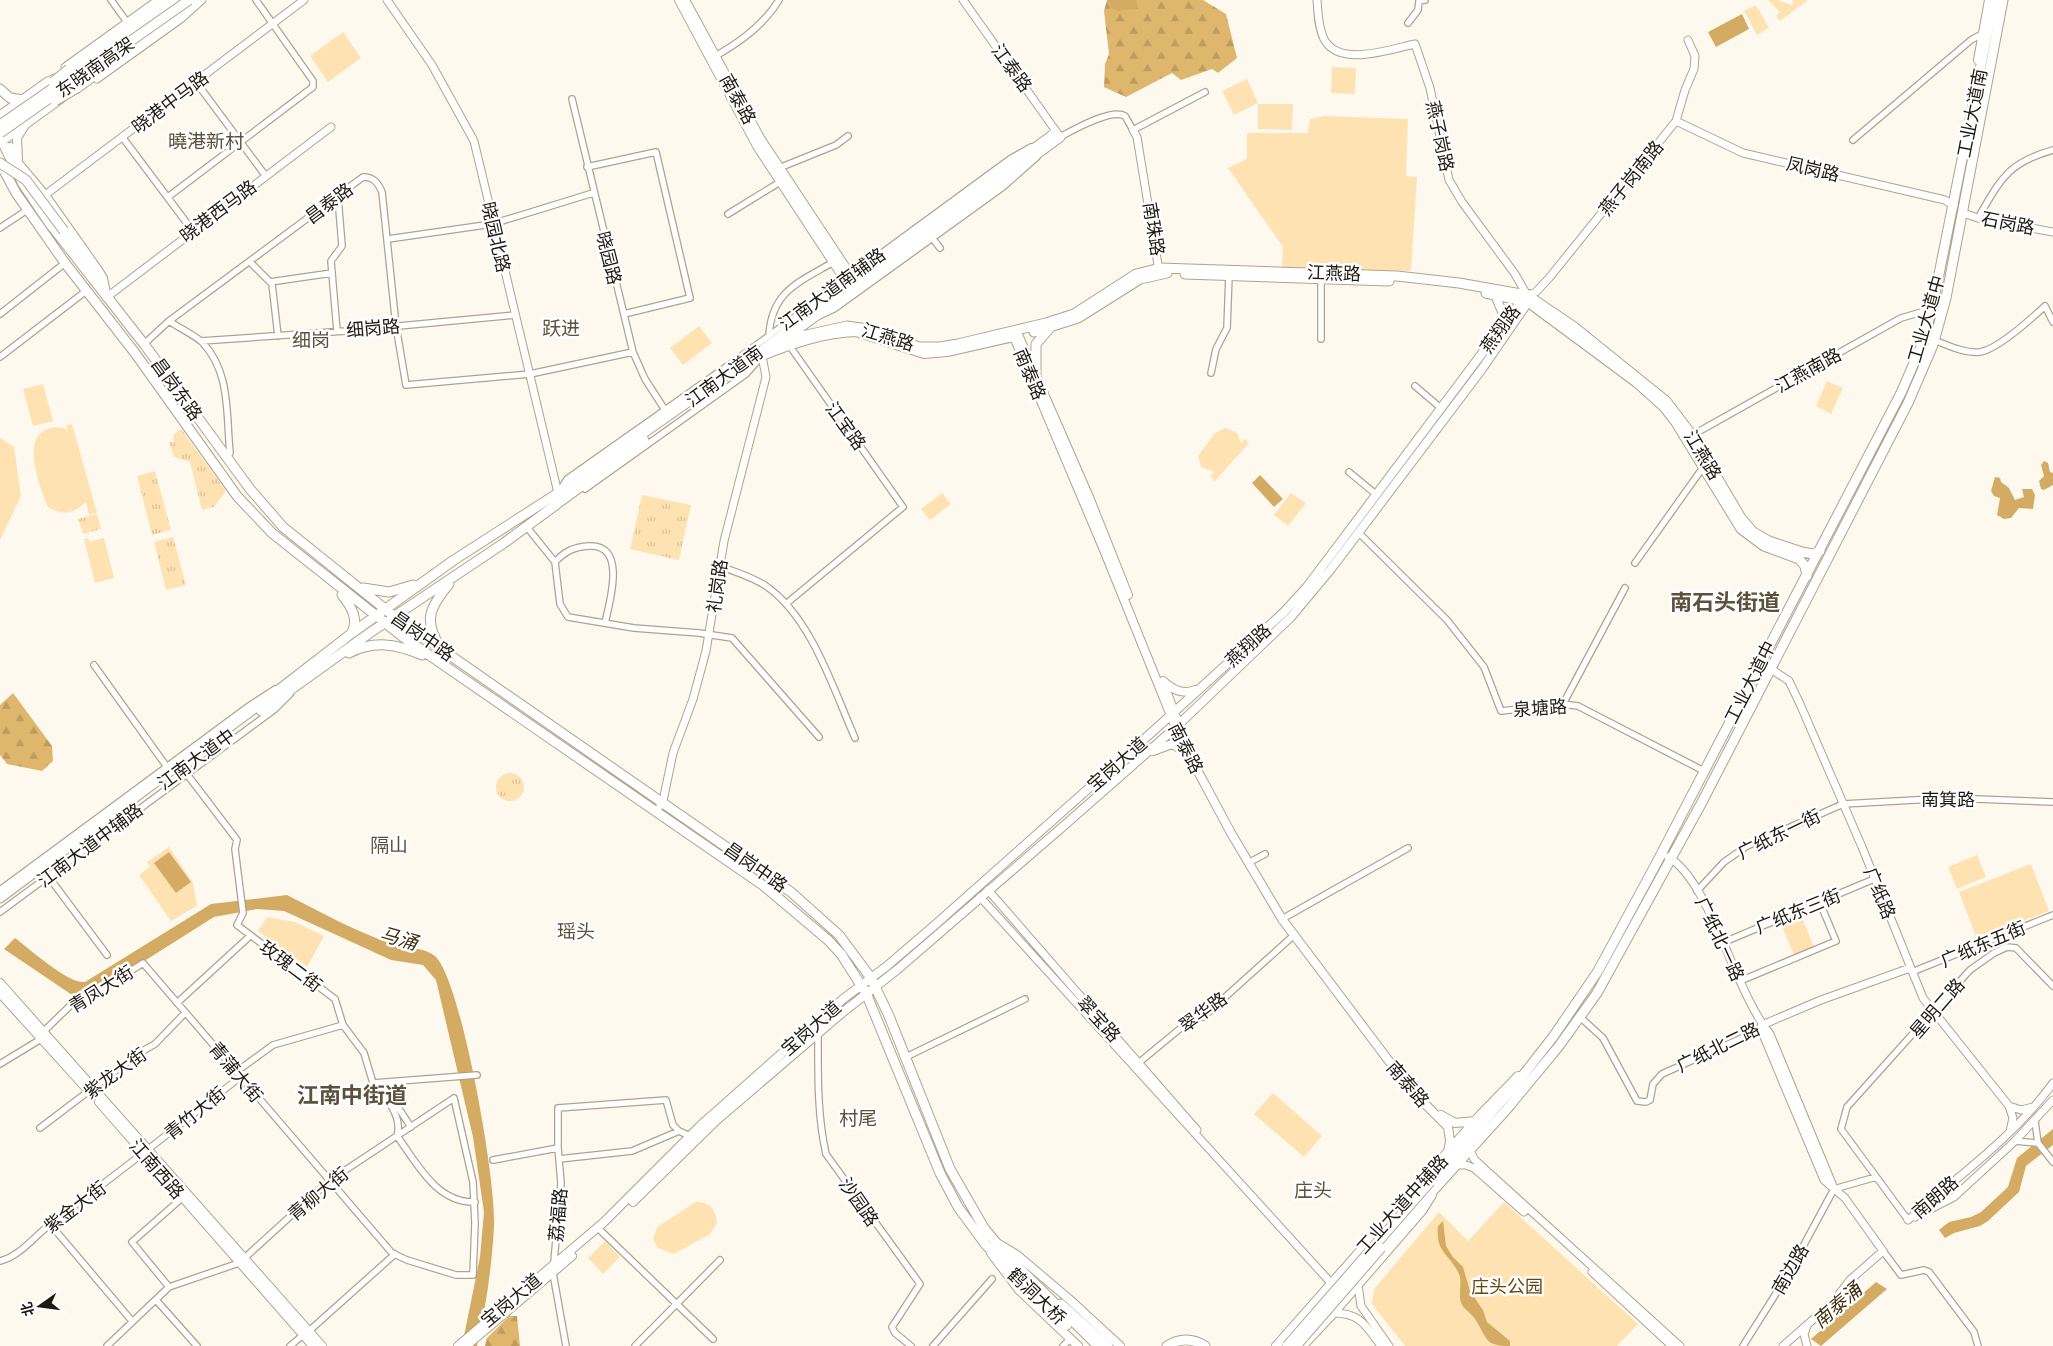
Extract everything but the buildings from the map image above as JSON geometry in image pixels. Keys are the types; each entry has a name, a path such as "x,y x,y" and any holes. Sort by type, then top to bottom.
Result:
{"main road":[{"path":"1,132 69,69 166,0"},
{"path":"1,132 74,71 175,0"},
{"name":"东晓南高架","path":"1,132 175,0"},
{"name":"东晓南高架","path":"1,132 189,0"},
{"path":"1,132 77,88 162,28 196,0"},
{"path":"1,132 25,124 49,108 73,87 196,0"},
{"name":"南泰路","path":"679,0 778,168 836,260"},
{"name":"南泰路","path":"686,0 746,129 780,182 851,281"},
{"path":"1972,112 1982,34 1989,0"},
{"name":"工业大道南","path":"1950,226 1994,0"},
{"path":"1287,1346 1434,1183 1457,1165 1507,1109 1580,1017 1621,952 1671,859 1923,372 1946,298 2003,0"},
{"path":"1,132 24,100 48,82 74,71"},
{"path":"0,89 10,98 24,100"},
{"path":"25,124 16,146 19,164 45,195 103,278 107,297"},
{"path":"1,132 19,164 35,203"},
{"name":"昌岗东路","path":"1,132 35,203 144,344 264,507 283,527 385,609"},
{"name":"江南大道南","path":"385,609 424,581 560,496 701,396 851,281 911,238 931,235 1007,172 1058,134"},
{"path":"0,162 26,180 101,283 107,297"},
{"name":"昌岗东路","path":"0,162 27,210 86,291 135,353 246,507 272,533 375,617"},
{"path":"0,174 16,193"},
{"name":"工业大道中","path":"1434,1183 1566,1019 1598,971 1901,394 1920,349 1932,309 1950,226"},
{"name":"江燕路","path":"759,351 821,331 856,327 903,343 928,348 1050,328 1078,318 1159,270 1321,280 1417,283 1526,299"},
{"name":"江燕路","path":"759,351 856,332 906,350 930,354 947,352 1017,334 1074,314 1136,274 1159,270 1397,276 1459,283 1526,299 1636,382 1664,407 1690,436 1741,518 1753,532 1769,542 1802,552 1813,554 1820,551"},
{"name":"江南大道南","path":"779,343 815,317 851,281"},
{"path":"1495,295 1509,323"},
{"name":"燕翔路","path":"1177,726 1302,606 1359,533 1526,299"},
{"path":"815,317 816,325 821,331"},
{"name":"燕翔路","path":"1172,714 1270,625 1306,588 1509,323"},
{"path":"1036,374 1036,344 1050,328"},
{"name":"南泰路","path":"1017,334 1090,500 1162,680 1172,714"},
{"name":"南泰路","path":"1017,334 1188,754 1248,864 1283,918 1418,1092 1449,1121 1463,1124 1475,1121"},
{"name":"江燕路","path":"1690,436 1704,466 1742,529 1760,544 1799,559 1805,566 1807,576"},
{"name":"江南大道南","path":"395,617 526,526 560,496"},
{"path":"442,650 431,628 431,610 441,594 458,574"},
{"path":"329,579 352,609 355,622 352,633"},
{"path":"358,587 370,591 389,592 424,581"},
{"name":"昌岗中路","path":"385,609 664,801 801,899 844,941 873,982 906,1057 957,1183 989,1243"},
{"name":"江南大道中","path":"0,905 79,849 286,683 385,609"},
{"name":"昌岗中路","path":"375,617 764,886 800,915 841,954 866,993 945,1185 958,1207 989,1243"},
{"name":"江南大道中","path":"0,898 82,833 183,766 395,617"},
{"path":"328,663 361,647 374,644 405,648 439,663"},
{"path":"1162,680 1173,689 1183,692 1189,692 1202,687"},
{"name":"宝岗大道","path":"458,1346 601,1231 705,1130 866,993 887,966 1172,714"},
{"name":"南泰路","path":"1177,726 1293,936 1410,1089 1448,1127 1450,1141 1448,1152"},
{"name":"宝岗大道","path":"466,1346 621,1206 690,1136 861,985 873,982 898,969 1037,850 1177,726"},
{"path":"1142,756 1172,744 1188,754"},
{"path":"679,828 677,821 681,817 686,818"},
{"path":"0,982 42,1035"},
{"path":"0,993 42,1035 306,1333 322,1346"},
{"name":"工业大道中辅路","path":"1276,1346 1475,1121 1531,1064"},
{"name":"江南西路","path":"147,1152 182,1198 242,1261"},
{"path":"1296,1346 1381,1248 1434,1183"},
{"name":"工业大道中辅路","path":"1333,1313 1422,1211 1434,1183"},
{"path":"989,1243 1017,1255 1120,1346"},
{"name":"鹤洞大桥","path":"989,1243 1037,1286 1089,1346"},
{"name":"鹤洞大桥","path":"989,1243 1080,1334"},
{"path":"1308,1346 1333,1313"},
{"path":"1302,1346 1319,1330"},
{"path":"306,1333 313,1346"},
{"path":"1078,1346 1080,1334"},
{"path":"1080,1334 1098,1346"},
{"path":"1080,1334 1108,1346"},
{"path":"1167,1346 1174,1342 1188,1340 1205,1346"}],"street":[{"path":"111,0 127,22"},
{"path":"48,82 72,62 158,0"},
{"path":"49,108 79,91 182,18 202,0"},
{"path":"168,198 313,87 313,81 256,0"},
{"name":"晓港中马路","path":"35,203 304,0"},
{"name":"晓园北路","path":"387,0 432,65 474,141 492,224 560,496"},
{"path":"712,58 735,45 761,24 778,0"},
{"name":"江泰路","path":"962,0 1058,134"},
{"name":"燕子岗路","path":"1317,0 1322,35 1328,45 1338,52 1347,55 1362,54 1416,44 1431,94 1449,180 1462,202 1515,274 1526,299"},
{"path":"1408,23 1418,10 1419,1 1425,0"},
{"path":"1853,140 1971,40 1982,34"},
{"name":"燕子岗南路","path":"1526,299 1536,292 1548,278 1676,121 1685,90 1694,69 1695,56 1688,40"},
{"path":"66,78 73,87"},
{"path":"196,82 265,176"},
{"path":"1058,134 1116,115 1125,116 1133,130 1205,92"},
{"name":"晓园路","path":"572,99 593,193 633,352 645,379 665,410"},
{"name":"凤岗路","path":"1676,121 1743,153 1945,200 1954,206"},
{"name":"晓港西马路","path":"107,297 192,230 331,127"},
{"name":"南珠路","path":"1133,130 1137,137 1144,172 1159,270"},
{"path":"778,168 836,145 848,136"},
{"path":"123,138 192,230"},
{"path":"1007,172 1020,151 1040,148"},
{"path":"1978,218 1999,181 2016,164 2032,156 2053,150"},
{"path":"587,167 656,152 690,298 624,314"},
{"path":"1964,156 1974,158"},
{"name":"江南大道南","path":"911,238 1007,172"},
{"name":"昌泰路","path":"144,344 169,321 363,177 370,177 378,183 382,192 396,326 406,385 530,374"},
{"path":"728,214 780,182"},
{"path":"388,239 492,224 593,193"},
{"path":"337,332 330,261 342,246 338,197"},
{"path":"0,228 27,210"},
{"name":"石岗路","path":"1963,213 1978,218 2053,232"},
{"path":"931,235 940,248"},
{"name":"江南大道南辅路","path":"815,317 834,309 931,235"},
{"path":"769,335 776,303 792,287 836,260"},
{"path":"250,262 272,284 278,336"},
{"path":"0,314 65,263"},
{"path":"270,282 332,273"},
{"path":"1211,373 1216,349 1227,328 1229,275"},
{"path":"1321,280 1322,339"},
{"name":"江南大道南辅路","path":"759,351 769,335 851,281"},
{"path":"0,357 86,291"},
{"path":"1934,340 1955,348 1980,352 2013,335 2045,306 2053,322"},
{"name":"江燕南路","path":"1690,436 1901,318 1932,309"},
{"name":"细岗路","path":"200,341 337,332 515,314"},
{"path":"169,321 200,341 216,361 223,376 230,453 226,457"},
{"name":"江宝路","path":"787,603 903,507 789,345"},
{"name":"礼岗路","path":"656,813 664,801 673,753 696,688 710,634 727,531 765,384 766,370 759,351"},
{"path":"530,374 633,352"},
{"path":"1415,386 1442,409"},
{"path":"560,496 567,479 641,438 665,410 701,396"},
{"path":"1635,563 1704,466"},
{"path":"1349,472 1377,494"},
{"path":"526,526 554,562 560,604 568,617 732,638 742,647 819,737"},
{"name":"泉塘路","path":"1359,533 1447,620 1484,667 1501,711 1563,704 1578,706 1704,771"},
{"path":"554,562 563,554 576,547 594,546 608,552 611,558 613,582 605,623"},
{"path":"720,566 764,585 787,603 803,624 856,738"},
{"path":"1563,704 1625,588"},
{"path":"94,665 167,767"},
{"name":"广纸路","path":"1771,669 1789,681 1843,804 1923,998 2009,1106"},
{"path":"1191,696 1198,704"},
{"path":"1151,734 1157,735 1158,742"},
{"name":"江南大道中辅路","path":"0,890 82,833 167,767 183,766"},
{"name":"玫瑰二街","path":"183,766 237,840 235,849 243,914 237,925 250,936 260,940 335,999 342,1025"},
{"name":"南箕路","path":"1843,804 1951,798 2053,802"},
{"name":"广纸东一街","path":"1697,891 1724,862 1747,846 1843,804"},
{"path":"1030,841 1031,848 1037,850"},
{"path":"1283,918 1408,848"},
{"name":"江南大道中辅路","path":"0,912 48,876 79,849"},
{"name":"广纸北一路","path":"1661,853 1680,866 1697,891 1762,1025 1764,1037 1824,1180 1845,1198 1883,1251"},
{"path":"1252,861 1265,854"},
{"path":"1014,855 1021,858 1020,864"},
{"path":"48,876 107,955"},
{"name":"广纸东三街","path":"1722,943 1820,903 1874,878"},
{"name":"翠宝路","path":"988,890 1209,1149 1331,1283"},
{"name":"翠宝路","path":"980,897 1136,1065"},
{"path":"1740,981 1836,941 1820,903"},
{"name":"广纸东五街","path":"1911,970 2053,915"},
{"path":"177,1003 250,936"},
{"name":"翠华路","path":"1136,1065 1193,1018 1203,1017 1293,936"},
{"name":"星明二路","path":"1876,1177 1841,1129 1848,1106 1970,970 1983,963 1991,955 2007,947 2018,950 2053,986"},
{"name":"青蒲大街","path":"143,963 381,1242 395,1254"},
{"name":"青凤大街","path":"42,1035 74,1002 82,1003 143,963"},
{"name":"广纸北二路","path":"1580,1017 1603,1038 1637,1101 1646,1102 1650,1100 1653,1084 1662,1074 1755,1032 1762,1025 1821,1000 1911,970"},
{"path":"906,1057 1025,999"},
{"name":"紫龙大街","path":"40,1128 139,1053 155,1044 185,1013"},
{"path":"290,1346 395,1254 456,1274 473,1275 475,1202 463,1202 439,1192 397,1136 400,1126 397,1117 373,1083 364,1053 342,1025"},
{"name":"青竹大街","path":"147,1152 273,1045 342,1025"},
{"name":"沙园路","path":"818,1033 818,1084 826,1154 920,1284 892,1327 895,1333 911,1346"},
{"path":"0,1064 42,1035"},
{"path":"373,1083 477,1075"},
{"path":"382,1083 411,1126"},
{"name":"南朗路","path":"1908,1220 2010,1131 2035,1106 2053,1083"},
{"name":"青柳大街","path":"242,1261 329,1181 454,1098 473,1182 475,1202"},
{"name":"荔福路","path":"566,1346 553,1269 561,1183 558,1148 558,1108 666,1100 673,1125 679,1130"},
{"name":"南朗路","path":"1908,1220 1949,1201 2015,1141 2053,1100"},
{"path":"2009,1106 2021,1110 2035,1106"},
{"path":"2009,1106 2013,1118 2010,1131"},
{"path":"2034,1121 2036,1141 2051,1160"},
{"path":"559,1159 632,1151 679,1130 690,1136"},
{"path":"2015,1141 2036,1141"},
{"path":"493,1160 558,1148"},
{"path":"1470,1150 1474,1159 1680,1346"},
{"name":"紫金大街","path":"0,1261 15,1255 50,1224 147,1152"},
{"path":"1457,1165 1469,1165 1478,1171 1672,1346"},
{"path":"1834,1189 1876,1177 1908,1220"},
{"name":"南边路","path":"1742,1346 1787,1276 1834,1189"},
{"path":"169,1287 132,1242 182,1198"},
{"path":"50,1224 132,1321"},
{"path":"601,1231 712,1339"},
{"path":"1783,1346 1833,1302 1852,1278 1883,1251 1900,1275 1922,1270 1929,1272 1974,1332 1978,1346"},
{"path":"635,1346 720,1260"},
{"path":"107,1346 169,1287 242,1261"},
{"path":"933,1346 992,1279"},
{"path":"1358,1285 1361,1306 1389,1346"},
{"path":"156,1300 197,1346"},
{"path":"1306,1313 1316,1310 1322,1312 1325,1316 1319,1330"},
{"path":"1333,1313 1357,1317 1381,1346"},
{"path":"1807,1346 1804,1334 1808,1324"},
{"path":"1063,1346 1080,1334"}],"green space":[{"path":"1107,0 1203,0 1226,14 1237,58 1218,73 1212,69 1181,80 1172,73 1126,97 1104,87 1105,64 1109,54 1104,11"},
{"path":"1768,0 1777,0 1791,5 1794,3 1792,0 1808,0 1780,21 1776,16 1780,12"},
{"path":"1756,5 1769,28 1757,35 1744,11"},
{"path":"343,32 361,58 328,82 310,56"},
{"path":"1332,67 1356,68 1355,94 1331,93"},
{"path":"1247,79 1258,103 1234,115 1222,91"},
{"path":"1258,104 1293,104 1292,130 1258,129"},
{"path":"1324,116 1408,119 1406,176 1417,177 1411,271 1282,267 1283,247 1228,168 1247,159 1247,133 1308,133 1310,119"},
{"path":"699,326 712,343 683,365 670,348"},
{"path":"1827,381 1843,388 1831,414 1816,406"},
{"path":"43,384 53,421 33,426 23,389"},
{"path":"72,424 97,513 89,515 86,502 77,509 63,513 48,507 37,477 34,455 38,436 51,428 68,430 66,425"},
{"path":"1226,428 1237,433 1241,443 1245,439 1249,443 1215,481 1210,476 1214,472 1201,467 1198,456 1215,433"},
{"path":"181,429 226,491 214,507 202,510 190,462 174,457 169,442 174,442 173,435"},
{"path":"0,438 14,447 21,496 0,540"},
{"path":"155,471 171,530 152,535 137,476"},
{"path":"942,493 951,504 930,520 921,509"},
{"path":"1291,493 1306,503 1288,526 1274,515"},
{"path":"642,495 691,505 679,560 630,549"},
{"path":"97,514 101,529 83,534 78,519"},
{"path":"173,537 186,585 166,590 154,542"},
{"path":"88,538 90,542 104,538 114,578 95,583 84,539"},
{"path":"13,693 52,746 53,761 42,771 7,764 0,755 0,705"},
{"path":"510,773 520,777 524,787 520,797 510,801 500,797 496,787 500,777"},
{"path":"169,847 193,883 197,906 171,921 139,875 150,867 147,862"},
{"path":"1977,855 1986,877 1957,889 1948,867"},
{"path":"2031,864 2049,911 1977,939 1959,892"},
{"path":"1801,915 1814,947 1794,955 1781,924"},
{"path":"267,917 295,922 324,936 307,967 258,931"},
{"path":"1273,1093 1322,1136 1304,1157 1254,1114"},
{"path":"696,1202 705,1203 714,1210 717,1223 710,1234 674,1254 658,1248 653,1239 657,1227"},
{"name":"庄头公园","path":"1504,1202 1638,1324 1617,1346 1405,1346 1372,1304 1374,1289 1439,1212 1468,1241"},
{"path":"605,1241 620,1257 603,1274 588,1258"},
{"path":"509,1316 517,1316 520,1346 485,1346 487,1338"}],"shaded area":[{"path":"1107,0 1136,0 1138,8 1118,11 1111,8"},
{"path":"1742,14 1749,29 1716,47 1708,32"},
{"path":"2044,461 2048,463 2050,472 2053,473 2053,485 2044,490 2041,489 2039,481 2044,476 2041,465"},
{"path":"1260,475 1283,499 1274,507 1252,483"},
{"path":"1995,477 2000,478 2001,482 2009,488 2015,500 2024,497 2022,489 2032,489 2035,495 2033,509 2019,508 2011,518 2004,519 1997,515 2000,498 1994,496 1991,491"},
{"path":"169,852 191,882 176,893 154,863"},
{"path":"287,895 364,933 395,945 420,949 432,954 436,957 446,975 467,1043 476,1086 490,1170 493,1203 494,1226 490,1271 477,1346 463,1346 463,1341 480,1257 484,1212 473,1137 436,980 423,965 391,960 284,911 257,909 214,917 81,1001 4,949 15,938 59,972 69,978 85,982 211,904"},
{"path":"2053,1129 2053,1145 2026,1166 2019,1192 1980,1226 1954,1233 1945,1238 1939,1230 1949,1222 1971,1217 1981,1212 2008,1187 2017,1158"},
{"path":"1443,1221 1446,1246 1463,1267 1470,1291 1483,1310 1487,1322 1510,1341 1510,1346 1491,1343 1474,1317 1462,1305 1459,1274 1444,1253 1439,1242 1438,1226"},
{"path":"1876,1282 1887,1289 1821,1346 1811,1339"}],"district":[{"name":"曉港新村","path":"206,141"},
{"name":"跃进","path":"561,328"},
{"name":"细岗","path":"311,340"},
{"name":"南石头街道","path":"1725,602"},
{"name":"隔山","path":"389,845"},
{"name":"瑶头","path":"576,931"},
{"name":"江南中街道","path":"352,1095"},
{"name":"村尾","path":"858,1118"},
{"name":"庄头","path":"1313,1190"}],"water label":[{"name":"马涌","path":"399,938"},
{"name":"南泰涌","path":"1837,1305"}]}
